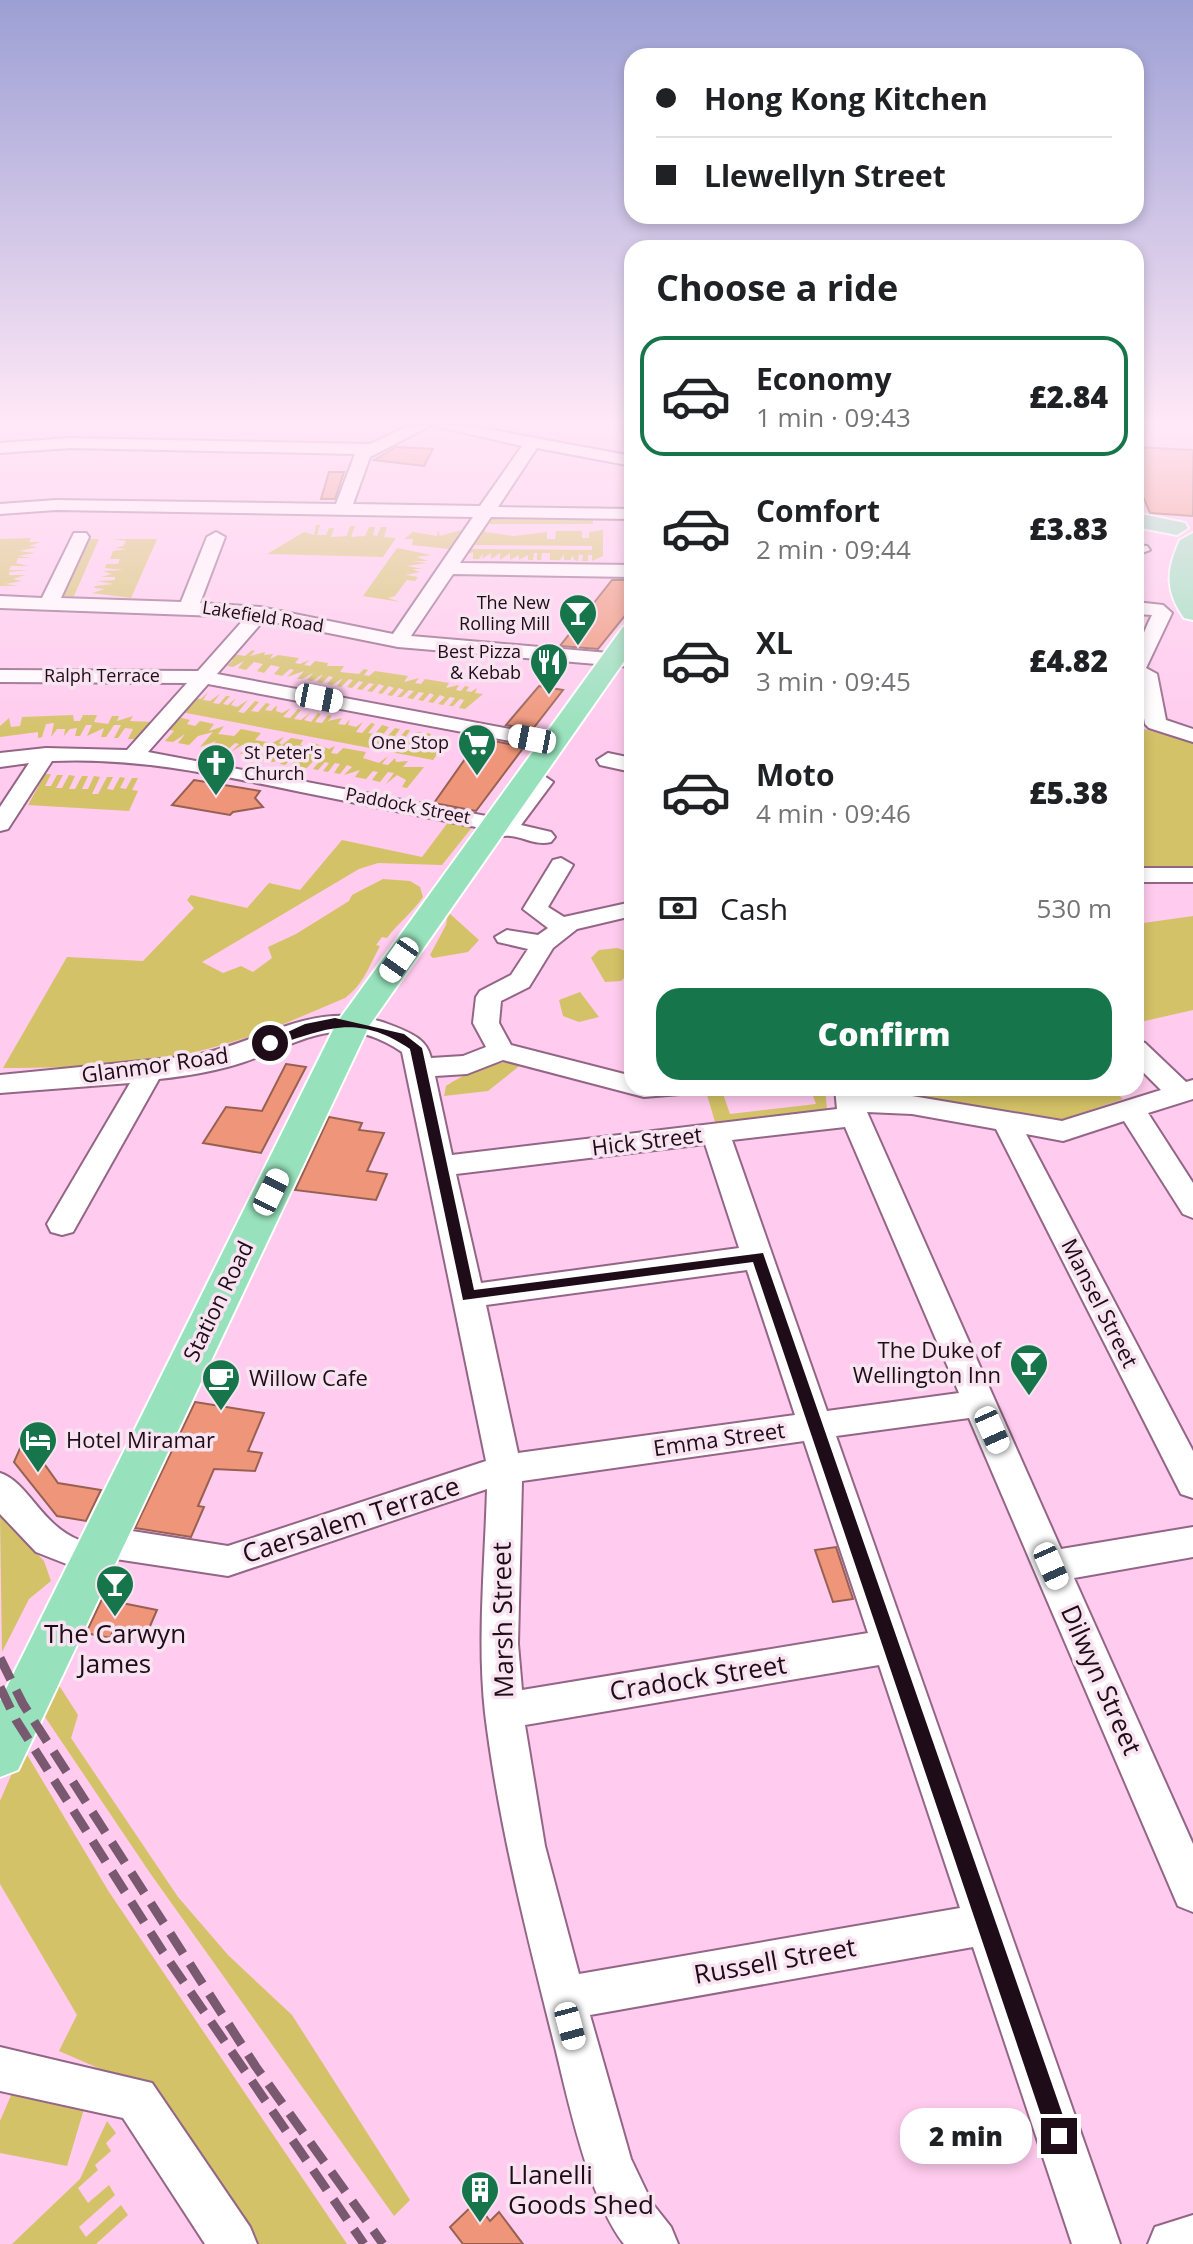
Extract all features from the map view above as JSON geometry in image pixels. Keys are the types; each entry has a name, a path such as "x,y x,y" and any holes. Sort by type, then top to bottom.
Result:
{"main road":[{"path":"1189,533 1178,579 1180,593 1193,613"},
{"name":"Station Road","path":"0,1753 353,1024 497,828 553,743 622,661"}],"street":[{"path":"398,641 472,531"},
{"path":"50,601 80,537"},
{"path":"189,606 216,537"},
{"path":"447,568 624,571"},
{"name":"Lakefield Road","path":"0,602 189,606 260,613 398,641 622,661"},
{"path":"1144,660 1162,613 1146,608"},
{"path":"132,757 260,613"},
{"name":"Ralph Terrace","path":"0,676 203,677 553,743"},
{"path":"1144,684 1156,724 1193,736"},
{"path":"0,824 46,754"},
{"name":"Paddock Street","path":"0,760 46,754 132,757 224,769 543,837"},
{"path":"608,760 624,763"},
{"path":"561,865 535,909 563,927"},
{"path":"1144,875 1193,875"},
{"path":"501,1051 486,1023 489,997 520,981 543,944 563,927 624,911"},
{"path":"507,937 543,944"},
{"name":"Glanmor Road","path":"0,1084 219,1060 310,1027 335,1022 353,1024"},
{"name":"Marsh Street","path":"353,1024 408,1042 415,1048 420,1068 505,1469 500,1581 504,1711 525,1846 563,1998 610,2164 635,2220 654,2244"},
{"path":"420,1068 467,1065 501,1051 624,1083"},
{"path":"1144,1055 1187,1090"},
{"path":"62,1224 151,1069"},
{"name":"Hick Street","path":"441,1166 715,1133 851,1102 912,1105 1063,1131 1187,1090"},
{"name":"Dilwyn Street","path":"851,1102 1193,1891"},
{"path":"1130,1108 1193,1207"},
{"name":"Mansel Street","path":"1006,1122 1193,1484"},
{"path":"715,1133 1096,2244"},
{"path":"468,1296 758,1257"},
{"name":"Emma Street","path":"505,1469 980,1403"},
{"name":"Caersalem Terrace","path":"0,1487 29,1528 62,1552 96,1550 228,1561 505,1469"},
{"path":"1051,1566 1193,1542"},
{"name":"Cradock Street","path":"504,1711 891,1646"},
{"name":"Russell Street","path":"563,1998 986,1924"},
{"path":"0,2069 136,2099 233,2244"},
{"path":"1172,2244 1193,2239"}],"shaded area":[{"path":"315,531 318,531 317,535 326,535 328,531 333,531 331,537 347,536 349,531 353,531 351,537 365,536 367,531 374,531 373,535 377,536 379,531 386,531 384,537 396,538 383,557 267,554 304,532 314,535"},
{"path":"438,531 440,536 461,531 449,549 412,545 413,539 404,539 413,532 437,536"},
{"path":"480,531 514,536 547,532 547,539 555,539 556,531 582,531 582,538 589,538 589,532 603,531 603,556 592,561 592,555 588,555 588,561 582,561 583,555 579,554 578,561 574,560 573,555 570,560 564,560 564,554 560,560 550,560 550,553 542,553 541,560 537,560 537,553 534,553 533,560 528,560 528,555 519,560 519,555 510,560 510,553 500,560 500,553 491,559 491,553 482,559 483,553 479,559 473,559 473,552 466,555 470,549 592,550 592,546 470,545"},
{"path":"31,538 29,542 41,542 29,546 38,547 19,551 35,553 18,556 33,558 18,558 16,563 29,566 11,566 9,570 28,570 9,572 9,575 25,575 13,579 22,581 5,584 19,586 0,586 0,539"},
{"path":"87,539 99,539 74,596 64,596"},
{"path":"112,539 157,539 131,598 92,593 105,589 95,586 113,584 97,581 115,580 115,577 101,577 112,574 103,571 124,570 105,568 106,564 118,564 120,559 110,559 113,551 127,549 114,548 123,546 126,541"},
{"path":"397,548 431,555 416,557 428,561 410,561 427,563 407,566 423,569 412,569 420,572 406,575 418,577 415,581 407,580 395,596 388,598 400,602 363,596"},
{"path":"255,651 250,656 265,652 264,655 273,654 270,659 278,655 299,658 295,663 309,660 304,665 310,666 315,661 328,663 327,666 344,666 340,672 359,674 364,669 368,670 364,675 369,676 375,671 408,676 404,682 419,678 415,683 421,684 425,679 449,683 446,688 459,685 456,690 461,691 465,686 469,687 466,691 471,692 477,688 475,693 483,694 465,709 459,708 464,700 460,699 449,706 455,698 450,697 443,705 438,704 445,697 440,695 433,703 428,702 434,695 430,693 423,701 418,700 424,693 419,692 413,699 407,698 414,691 409,690 402,697 397,697 404,690 399,688 392,696 387,695 394,688 389,686 382,694 378,693 384,686 379,684 372,692 367,691 374,684 357,689 363,682 359,681 352,688 347,687 353,680 349,679 341,687 337,686 343,678 332,685 327,684 333,677 329,676 322,683 317,682 323,674 312,681 307,680 313,673 297,679 304,671 287,677 294,670 290,669 282,676 274,674 280,667 271,665 264,673 257,671 263,664 254,662 246,670 238,668 244,661 233,667 227,666 233,660 229,658 233,654 245,656"},
{"path":"208,692 203,700 210,701 220,694 213,703 219,704 230,696 223,704 228,705 236,698 231,705 237,707 248,700 238,712 244,713 255,701 259,702 251,711 258,712 266,703 270,704 265,710 271,711 277,705 276,711 282,713 291,708 283,717 290,718 298,709 301,710 294,719 301,720 311,712 304,720 311,722 318,713 321,714 315,722 322,723 328,715 332,716 328,721 342,718 338,724 345,725 350,719 348,725 356,727 363,722 356,732 362,733 371,723 375,724 368,733 375,734 382,725 389,727 382,736 387,737 395,728 400,729 394,737 399,738 410,730 404,740 421,732 415,741 420,742 427,733 431,734 425,743 430,744 437,736 442,737 437,744 443,746 433,760 181,712 192,698 201,699"},
{"path":"73,715 74,721 80,721 83,715 97,715 94,722 108,724 112,716 119,716 117,721 133,716 130,721 151,722 135,739 128,739 133,729 125,728 118,738 114,738 121,725 114,725 106,737 101,737 104,728 87,736 92,725 86,725 80,736 75,736 77,728 70,729 64,736 65,729 57,729 51,737 54,723 46,724 42,737 38,738 38,732 0,737 0,726 9,718 11,727 20,726 22,717"},
{"path":"178,717 190,720 187,724 195,726 200,721 214,724 209,731 224,726 218,734 234,736 241,729 261,733 255,740 272,743 284,737 279,743 282,745 291,738 303,740 300,745 308,747 312,742 329,749 335,746 331,753 337,754 343,748 366,752 363,758 379,763 388,756 382,764 388,765 395,758 396,762 408,761 403,767 424,767 407,788 402,787 406,780 397,775 386,784 394,773 388,772 380,782 372,780 378,772 373,771 366,779 355,777 360,770 344,775 352,767 347,765 340,774 334,773 340,764 335,763 328,772 323,771 329,763 325,762 318,770 313,769 319,762 314,760 307,768 291,765 297,758 293,757 285,765 280,764 288,755 283,754 274,762 270,762 275,755 271,754 264,761 259,760 269,747 264,746 254,757 250,756 254,751 240,754 246,747 242,745 231,752 239,744 235,743 225,752 210,749 216,741 200,747 213,732 198,736 189,745 178,743 185,734 173,742 165,741 174,731 167,729"},
{"path":"1144,729 1193,742 1193,867 1144,867"},
{"path":"45,774 51,774 45,786 51,786 57,775 63,775 56,788 62,788 69,775 75,776 69,789 75,789 82,776 88,776 82,789 88,789 94,776 100,777 92,794 98,794 107,777 113,777 107,789 113,790 120,777 125,778 120,788 126,789 132,778 138,778 132,790 138,791 129,811 28,805"},
{"path":"449,821 474,825 442,865 378,863 359,869 202,962 223,973 241,966 253,972 272,958 268,947 296,934 349,901 352,895 383,879 410,881 420,887 423,897 387,938 382,937 366,974 345,998 249,1037 179,1055 91,1066 3,1068 67,957 143,961 194,908 187,900 191,895 247,908 269,883 300,890 342,840 422,857"},
{"path":"448,912 479,940 468,952 433,958 430,955 446,925"},
{"path":"1193,916 1193,1010 1144,1021 1144,923"},
{"path":"599,950 624,950 624,978 621,981 605,982 591,958"},
{"path":"580,992 599,1017 579,1022 563,1016 559,1000"},
{"path":"517,1061 522,1064 488,1091 444,1096 446,1086 462,1077 489,1066"},
{"path":"707,1096 724,1096 730,1114 816,1104 813,1096 826,1096 827,1109 715,1122"},
{"path":"902,1096 1120,1096 1123,1099 1055,1122"},
{"path":"0,1515 44,1561 51,1581 29,1599 2,1652"},
{"path":"55,1679 78,1715 71,1738 178,1897 228,1955 292,2015 410,2200 394,2216 150,1873 41,1711"},
{"path":"23,1748 109,1892 347,2244 257,2244 160,2095 59,2051 77,2015 0,1884 0,1801"},
{"path":"12,2093 84,2109 67,2166 0,2153 0,2121"},
{"path":"107,2121 116,2133 106,2143 111,2151 95,2165 98,2170 78,2188 88,2203 109,2185 115,2195 79,2227 86,2237 121,2205 128,2215 96,2244 12,2244 80,2179"}],"building":[{"path":"612,580 624,580 624,617 598,649 560,646"},
{"path":"539,686 563,690 532,730 506,725"},
{"path":"489,740 524,747 476,811 434,803 465,759 474,761"},
{"name":"St Peter's Church","path":"194,780 260,791 255,798 263,807 230,815 172,805"},
{"path":"286,1064 306,1067 261,1153 203,1143 226,1107 262,1111"},
{"path":"329,1117 362,1123 359,1130 384,1133 367,1171 387,1174 376,1200 295,1190"},
{"path":"195,1402 264,1413 248,1451 262,1453 255,1471 214,1469 198,1506 204,1507 191,1537 135,1528"},
{"name":"Hotel Miramar","path":"25,1437 58,1483 101,1490 86,1521 57,1516 14,1462"},
{"path":"836,1547 853,1599 833,1602 815,1550"},
{"name":"The Carwyn James","path":"102,1599 157,1610 147,1633 115,1627 110,1638 86,1633"},
{"name":"Llanelli Goods Shed","path":"476,2202 490,2221 499,2212 523,2244 463,2244 450,2227"}],"railway":[{"path":"0,1658 23,1704 256,2067 383,2244"},
{"path":"0,1687 16,1720 163,1952 364,2244"}],"place":[{"name":"The New Rolling Mill","path":"578,647"},
{"name":"Best Pizza & Kebab","path":"549,696"},
{"name":"One Stop","path":"477,777"},
{"name":"St Peter's Church","path":"216,797"},
{"name":"The Duke of Wellington Inn","path":"1029,1397"},
{"name":"Willow Cafe","path":"221,1412"},
{"name":"Hotel Miramar","path":"38,1474"},
{"name":"The Carwyn James","path":"115,1618"},
{"name":"Llanelli Goods Shed","path":"480,2224"}],"route":[{"path":"270,1043 310,1027 335,1022 400,1037 415,1048 468,1296 758,1257 1059,2136"}]}
